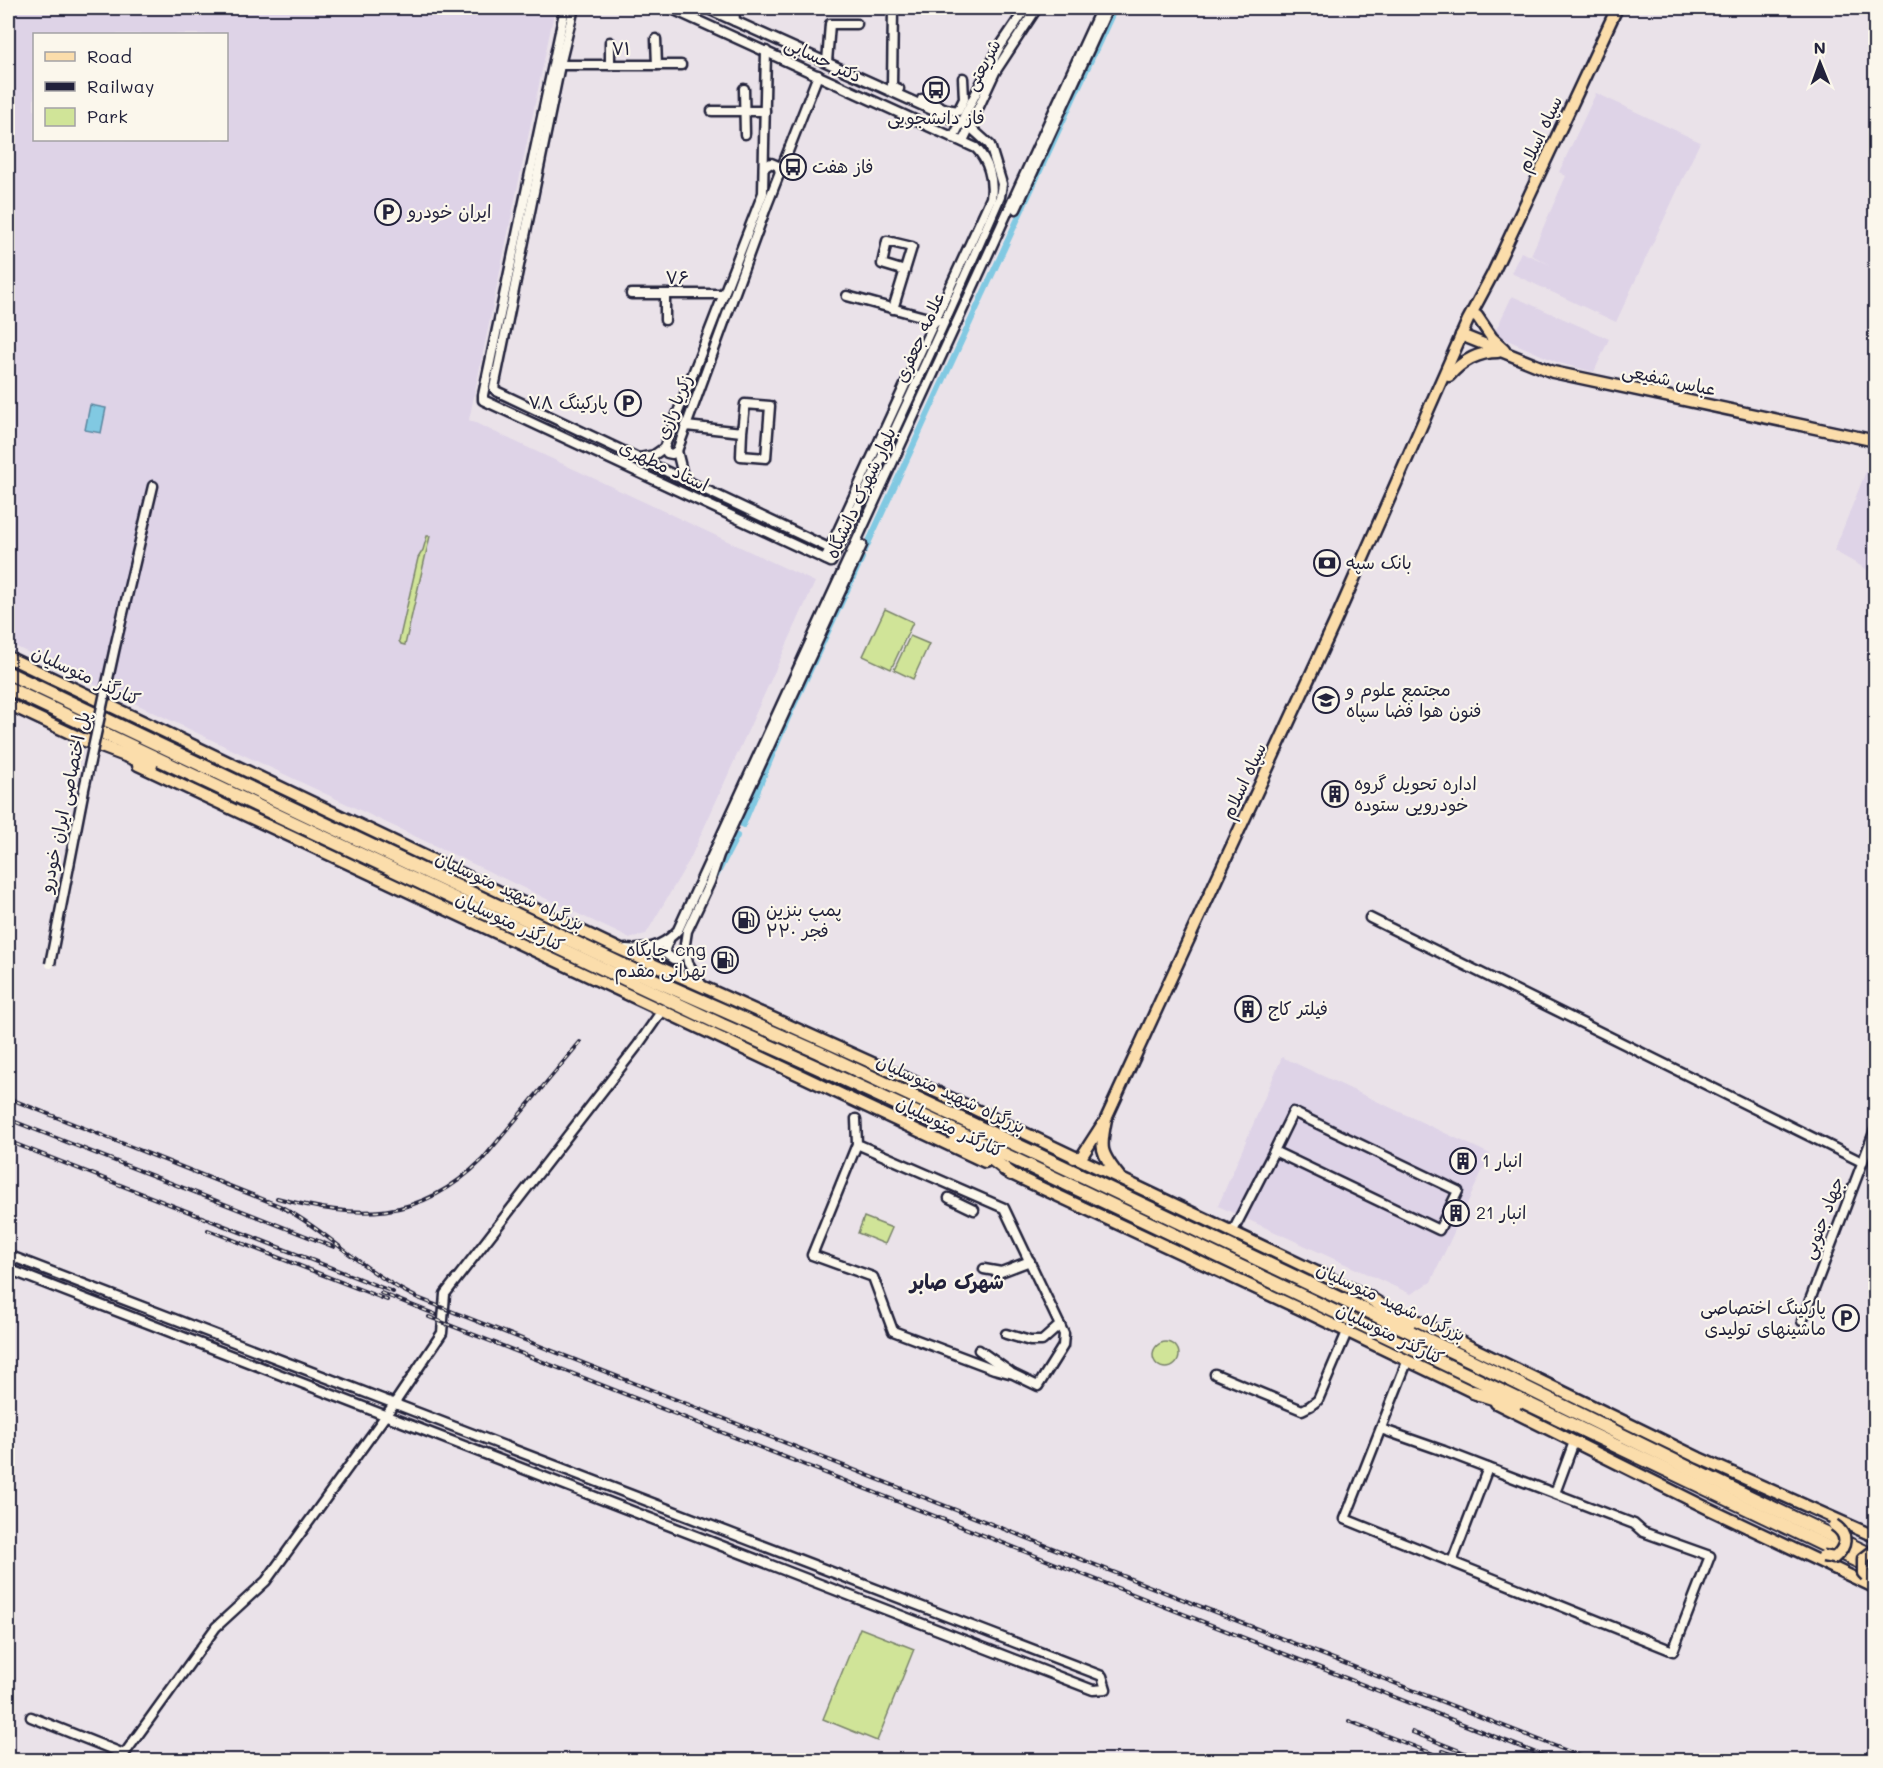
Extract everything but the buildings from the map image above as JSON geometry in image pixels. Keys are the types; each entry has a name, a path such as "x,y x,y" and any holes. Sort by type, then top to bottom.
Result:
{"highway":[{"name":"بزرگراه شهید متوسلیان","path":"8,673 652,979 818,1052 1472,1361 1875,1557"},
{"name":"بزرگراه شهید متوسلیان","path":"8,688 229,794 1317,1302 1564,1423 1670,1471 1872,1576"},
{"path":"85,740 229,794"},
{"path":"895,1103 929,1126 993,1160 1011,1174"},
{"path":"1365,1295 1472,1361"},
{"path":"1473,1392 1564,1423"}],"main road":[{"name":"سپاه اسلام","path":"1437,395 1443,373 1465,333 1617,8"},
{"name":"سپاه اسلام","path":"1121,1179 1102,1151 1106,1119 1437,395 1449,376 1465,333 1477,315 1492,275"},
{"path":"1477,315 1492,338 1504,350"},
{"name":"عباس شفیعی","path":"1465,333 1554,372 1875,441"},
{"path":"1449,376 1472,357 1504,350"},
{"name":"عباس شفیعی","path":"1504,350 1554,369 1875,436"},
{"name":"کنارگذر متوسلیان","path":"8,657 617,948 825,1040 1233,1231 1705,1461 1875,1537"},
{"name":"کنارگذر متوسلیان","path":"8,704 488,930 663,1009 1347,1332 1875,1588"},
{"path":"381,850 522,903"},
{"path":"1074,1158 1082,1156 1106,1119"},
{"path":"1624,1467 1654,1477 1823,1556 1834,1558 1842,1548 1845,1535 1842,1530 1705,1461"},
{"path":"1872,1576 1863,1573 1863,1559 1875,1549"}],"street":[{"path":"518,252 557,65 565,8"},
{"path":"557,65 574,8"},
{"name":"دکتر حسابی","path":"670,8 963,141"},
{"name":"دکتر حسابی","path":"706,8 724,12 735,21 970,127"},
{"path":"734,8 735,21"},
{"path":"893,8 892,86 946,109 958,111 964,99 963,78"},
{"name":"شریعتی","path":"953,138 999,48 1026,8"},
{"name":"شریعتی","path":"963,141 995,72 1037,8"},
{"name":"بلوار شهرک دانشگاه","path":"685,951 687,931 729,827 1101,8"},
{"name":"بلوار شهرک دانشگاه","path":"669,940 678,930 729,827 1108,8"},
{"path":"827,62 830,24 857,24"},
{"path":"656,39 657,65"},
{"path":"610,42 610,65"},
{"name":"زکریا رازی","path":"766,51 763,193 724,294 723,308 677,451 667,453 664,448 681,404 723,308 780,172 818,75"},
{"name":"۷۱","path":"557,65 681,66"},
{"path":"744,88 745,134"},
{"path":"712,111 765,111"},
{"name":"علامه جعفری","path":"828,560 898,427 1000,197 1002,184 990,145 970,127"},
{"name":"علامه جعفری","path":"833,550 934,320 991,198 993,188 984,156 976,148 963,141"},
{"path":"764,168 771,163 778,166 780,172"},
{"name":"استاد مطهری","path":"518,252 493,384 496,391 833,550"},
{"name":"استاد مطهری","path":"518,252 483,400 828,560"},
{"path":"893,309 904,271"},
{"name":"۷۶","path":"631,294 724,294"},
{"path":"664,320 665,294"},
{"path":"847,296 945,324"},
{"path":"681,404 692,408"},
{"path":"745,404 770,406 766,458 741,456 742,432 745,404"},
{"path":"686,426 742,432"},
{"path":"639,458 654,455 664,448"},
{"path":"677,451 684,479"},
{"name":"پل اختصاصی ایران خودرو","path":"50,964 84,789 153,486"},
{"path":"1370,918 1862,1162"},
{"path":"617,948 648,949 669,940"},
{"path":"669,940 665,949 669,957 677,959 685,951"},
{"path":"685,951 688,963 703,988"},
{"path":"31,1716 122,1758 216,1627 266,1581 394,1404 442,1333 445,1294 631,1054 663,1009"},
{"path":"1233,1231 1293,1112 1458,1191 1439,1230 1274,1151"},
{"path":"856,1119 857,1144 812,1255 873,1277 892,1331 1013,1374 1038,1386 1063,1346 1064,1334 1004,1208 857,1144"},
{"name":"جهاد جنوبی","path":"1802,1321 1875,1127"},
{"path":"962,1207 968,1192"},
{"path":"949,1198 962,1207 974,1210"},
{"path":"8,1255 1102,1676 1106,1689 1093,1690 8,1269"},
{"path":"984,1269 1001,1272 1030,1261"},
{"path":"155,1326 160,1314"},
{"path":"1006,1334 1030,1341 1042,1341 1060,1325"},
{"path":"1215,1374 1302,1410 1318,1400 1347,1332"},
{"path":"979,1350 1013,1374"},
{"path":"1381,1429 1555,1493 1634,1524 1644,1532 1710,1557 1673,1651 1345,1519 1407,1362"},
{"path":"1555,1493 1574,1442"},
{"path":"1452,1562 1488,1468"},
{"path":"636,1513 641,1498"},
{"path":"950,1634 955,1619"}],"shaded area":[{"path":"8,8 555,8 469,420 815,582 690,859 646,934 629,938 8,643"},
{"path":"1596,93 1700,142 1616,322 1511,273 1521,252 1551,265 1531,255 1566,176 1559,172"},
{"path":"1512,296 1609,339 1594,372 1559,363 1494,334"},
{"path":"1876,449 1875,574 1834,551"},
{"path":"1282,1057 1490,1154 1431,1282 1411,1294 1218,1206"}],"green space":[{"path":"427,536 430,536 405,645 399,641 418,558"},
{"path":"885,609 913,622 891,669 863,656"},
{"path":"910,636 929,644 913,679 894,670"},
{"path":"864,1217 892,1228 885,1244 858,1233"},
{"path":"1166,1342 1175,1346 1179,1355 1175,1364 1166,1368 1157,1364 1153,1355 1157,1346"},
{"path":"860,1628 914,1649 877,1741 823,1719"}],"water":[{"path":"90,405 106,408 101,433 85,430"}],"waterway":[{"path":"865,550 1115,8"},
{"path":"743,825 787,720 862,558"},
{"path":"716,876 737,836"}],"railway":[{"path":"277,1198 334,1210 360,1212 410,1205 434,1195 458,1181 482,1160 580,1042"},
{"path":"8,1098 280,1206 298,1216 382,1278 418,1298 1590,1760"},
{"path":"8,1119 334,1247"},
{"path":"8,1141 393,1292"},
{"path":"208,1230 387,1300"},
{"path":"381,1293 437,1315"},
{"path":"429,1317 1554,1760"},
{"path":"1349,1721 1449,1760"},
{"path":"1412,1732 1483,1760"},
{"path":"1443,1751 1468,1760"}],"place":[{"name":"فاز دانشجویی","path":"936,90"},
{"name":"فاز هفت","path":"793,167"},
{"name":"ایران خودرو","path":"388,212"},
{"name":"پارکینگ ۷۸","path":"628,403"},
{"name":"بانک سپه","path":"1327,563"},
{"name":"مجتمع علوم و فنون هوا فضا سپاه","path":"1326,700"},
{"name":"اداره تحویل گروه خودرویی ستوده","path":"1335,794"},
{"name":"پمپ بنزین ۲۲۰ فجر","path":"746,920"},
{"name":"جایگاه cng تهرانی مقدم","path":"725,960"},
{"name":"فیلتر کاج","path":"1248,1009"},
{"name":"انبار 1","path":"1463,1161"},
{"name":"انبار 21","path":"1456,1213"},
{"name":"پارکینگ اختصاصی ماشینهای تولیدی","path":"1846,1318"}],"district":[{"name":"شهرک صابر","path":"957,1282"}]}
